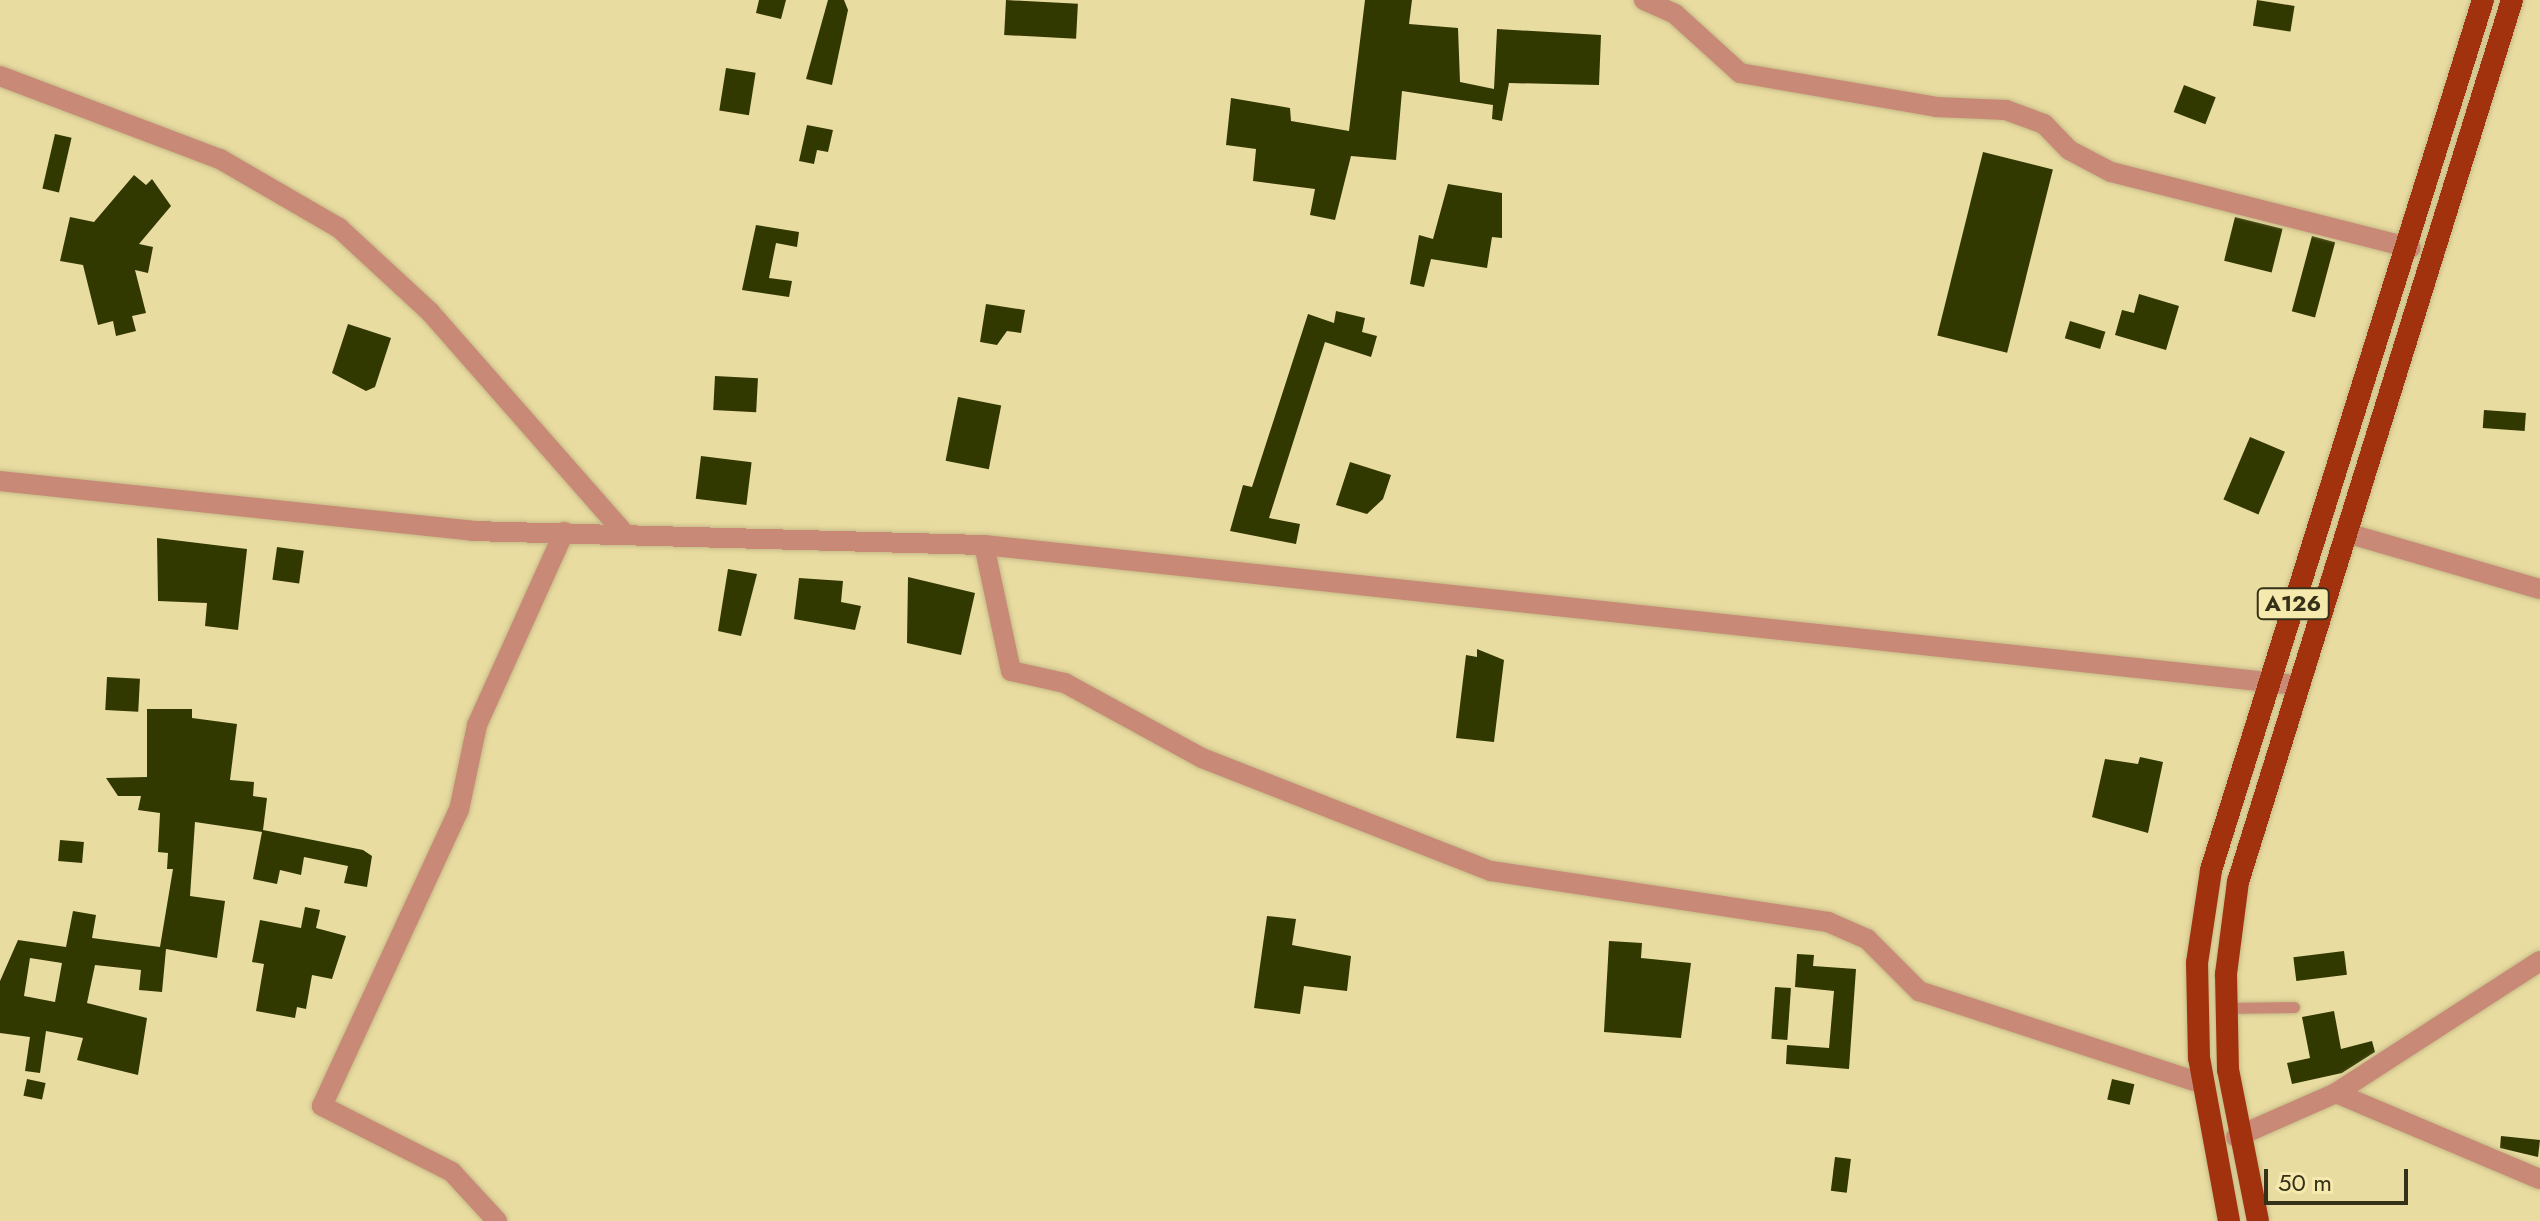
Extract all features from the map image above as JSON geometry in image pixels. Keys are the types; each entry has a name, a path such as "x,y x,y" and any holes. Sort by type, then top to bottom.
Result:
{"highway":[{"name":"A126","path":"2229,1221 2201,1083 2202,917 2269,677 2411,248 2483,0"},
{"name":"A126","path":"2258,1221 2236,1137 2226,1008 2238,882 2296,685 2512,0"}],"street":[{"path":"1644,0 1675,14 1740,73 1936,107 2006,110 2044,124 2069,150 2111,172 2411,248"},
{"path":"0,76 220,159 339,228 430,312 624,533"},
{"path":"0,481 472,531 984,545 2269,677 2296,685"},
{"path":"497,1221 452,1172 322,1106 459,810 477,725 564,532"},
{"path":"2346,533 2540,589"},
{"path":"984,545 1011,671 1065,683 1228,770 1491,871 1828,922 1867,939 1919,991 2201,1083"},
{"path":"2236,1137 2336,1093 2540,961"},
{"path":"2336,1093 2540,1179"}],"lane":[{"path":"2226,1008 2294,1007"}],"building":[{"path":"759,0 786,0 781,19 756,13"},
{"path":"828,0 844,0 848,10 832,85 806,79"},
{"path":"1006,0 1078,4 1076,39 1004,35"},
{"path":"1365,0 1412,0 1409,24 1458,28 1460,82 1494,89 1497,29 1601,35 1599,85 1509,83 1502,121 1492,119 1493,105 1402,91 1396,160 1351,156 1335,220 1310,215 1315,189 1253,181 1256,149 1226,145 1231,98 1290,108 1291,121 1349,131"},
{"path":"2257,0 2295,6 2290,32 2253,26"},
{"path":"726,68 756,73 749,115 719,110"},
{"path":"2184,85 2216,97 2205,124 2174,112"},
{"path":"807,125 833,130 828,152 817,150 814,164 799,161"},
{"path":"55,134 72,138 59,192 42,189"},
{"path":"1983,152 2053,169 2007,353 1937,335"},
{"path":"134,175 146,185 152,179 171,206 139,244 153,247 148,273 135,270 146,313 132,316 136,331 116,336 113,321 98,325 83,265 60,261 70,217 94,222"},
{"path":"1448,184 1502,193 1502,238 1492,237 1487,268 1431,259 1424,287 1410,284 1419,235 1433,239"},
{"path":"2235,217 2283,229 2272,273 2224,261"},
{"path":"756,225 799,232 797,247 776,243 769,278 792,281 789,297 742,290"},
{"path":"2312,236 2335,242 2315,318 2292,311"},
{"path":"2139,294 2179,306 2166,350 2115,335 2122,310 2134,313"},
{"path":"986,304 1025,310 1021,333 1007,331 997,345 980,342"},
{"path":"1336,311 1365,318 1362,332 1377,336 1371,357 1325,342 1269,518 1300,524 1296,544 1230,531 1243,485 1252,487 1308,314 1334,323"},
{"path":"2070,321 2105,332 2100,349 2065,338"},
{"path":"348,324 391,338 375,387 366,391 332,373"},
{"path":"715,376 758,378 756,412 713,410"},
{"path":"958,397 1001,405 989,469 946,461"},
{"path":"2484,410 2526,413 2525,431 2483,428"},
{"path":"2250,437 2285,452 2258,514 2223,500"},
{"path":"701,456 752,462 746,505 696,499"},
{"path":"1350,462 1391,475 1383,499 1367,514 1336,505"},
{"path":"157,538 247,549 238,630 205,626 207,603 158,601"},
{"path":"277,547 304,551 299,583 272,580"},
{"path":"728,569 757,574 741,636 718,631"},
{"path":"908,577 975,593 961,655 907,643"},
{"path":"799,578 843,581 841,602 861,606 855,630 794,619"},
{"path":"1477,649 1504,660 1494,742 1456,738 1466,655 1477,657"},
{"path":"107,677 140,679 138,712 105,710"},
{"path":"147,709 192,709 192,718 237,724 230,780 254,782 253,796 267,798 263,830 363,850 372,856 367,887 344,883 348,866 304,857 301,875 280,870 277,884 253,879 262,832 195,822 190,896 225,901 217,958 166,949 162,992 139,990 141,970 95,965 87,1003 147,1018 138,1075 77,1060 83,1038 46,1031 40,1073 25,1071 30,1037 0,1033 0,981 18,940 66,947 73,911 96,915 92,938 160,947 173,869 167,869 168,853 158,852 160,813 138,810 141,796 118,796 106,778 147,777","holes":["30,958 62,963 55,1002 24,996"]},
{"path":"2140,757 2163,762 2148,833 2092,817 2105,759 2138,764"},
{"path":"60,840 84,842 82,863 58,861"},
{"path":"305,907 320,910 316,928 346,936 332,979 312,975 306,1009 297,1007 295,1018 256,1011 264,964 252,962 260,920 301,928"},
{"path":"1267,916 1296,919 1292,945 1351,956 1347,991 1304,986 1300,1014 1254,1008"},
{"path":"1609,941 1642,943 1641,958 1691,963 1681,1038 1604,1032"},
{"path":"2344,951 2347,975 2296,981 2293,957"},
{"path":"1797,954 1814,955 1813,966 1856,969 1849,1069 1786,1064 1787,1045 1829,1048 1834,991 1795,987"},
{"path":"1775,987 1791,988 1787,1040 1771,1039"},
{"path":"2334,1011 2341,1049 2372,1041 2375,1052 2342,1073 2292,1084 2287,1063 2310,1058 2302,1017"},
{"path":"27,1079 46,1083 42,1100 23,1096"},
{"path":"2112,1079 2134,1084 2130,1105 2107,1099"},
{"path":"2501,1136 2540,1140 2538,1157 2500,1148"},
{"path":"1835,1157 1851,1159 1847,1193 1831,1191"}]}
